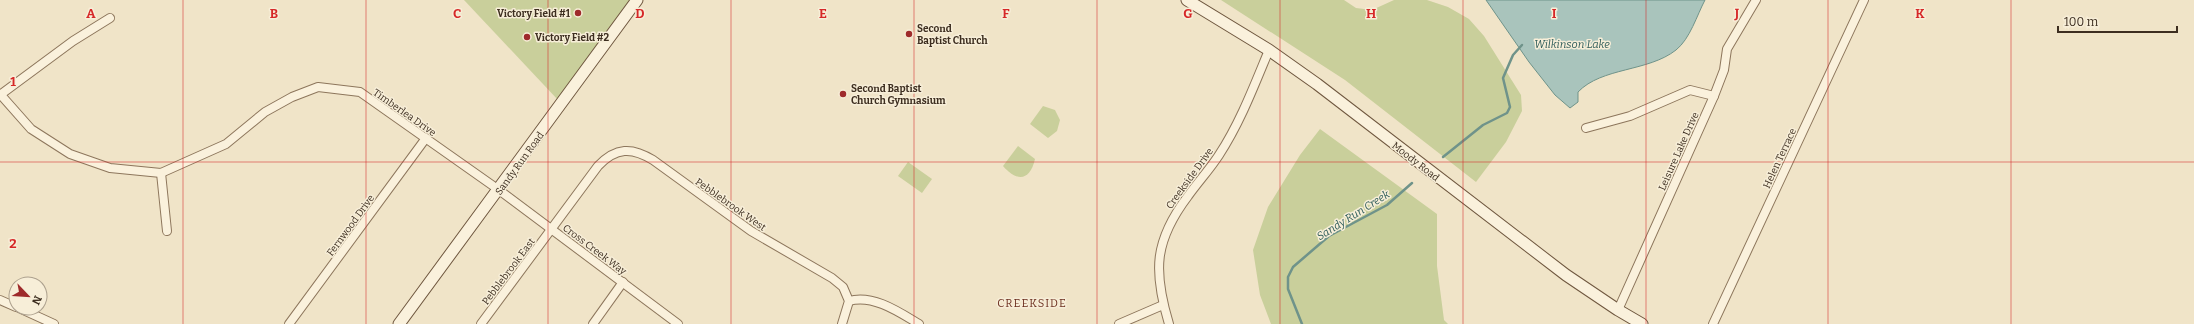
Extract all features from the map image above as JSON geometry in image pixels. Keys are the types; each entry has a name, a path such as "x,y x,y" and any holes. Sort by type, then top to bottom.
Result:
{"main road":[{"name":"Sandy Run Road","path":"399,324 499,190 637,0"},
{"name":"Moody Road","path":"1187,0 1269,50 1317,84 1490,219 1566,275 1618,310 1642,324"}],"street":[{"name":"Leisure Lake Drive","path":"1618,310 1714,96 1724,70 1727,49 1756,0"},
{"name":"Helen Terrace","path":"1713,324 1864,0"},
{"path":"0,94 73,41 110,18"},
{"name":"Creekside Drive","path":"1169,324 1163,305 1158,258 1164,236 1170,223 1188,195 1220,154 1249,98 1269,50"},
{"name":"Timberlea Drive","path":"0,94 31,130 70,154 110,168 162,173 226,144 265,112 292,97 318,87 360,92 499,190"},
{"path":"1586,128 1630,116 1690,90 1699,90 1714,96"},
{"name":"Fernwood Drive","path":"290,324 426,138"},
{"name":"Pebblebrook West","path":"552,229 605,158 612,153 632,151 643,154 653,160 751,231 832,278 843,287 849,301"},
{"path":"162,173 167,231"},
{"name":"Cross Creek Way","path":"499,190 678,324"},
{"name":"Pebblebrook East","path":"481,324 552,229"},
{"path":"593,324 623,282"},
{"path":"842,324 849,301 858,298 880,303 919,324"},
{"path":"1119,324 1163,305"},
{"path":"36,316 54,324"}],"green space":[{"path":"464,0 631,0 558,100"},
{"path":"1221,0 1344,0 1356,8 1372,10 1394,0 1427,0 1448,7 1469,19 1484,36 1521,95 1522,111 1506,142 1476,182 1345,80"},
{"path":"1043,106 1055,110 1060,120 1057,131 1048,138 1030,124"},
{"path":"1320,129 1437,214 1437,266 1444,320 1448,324 1271,324 1260,295 1253,250 1268,207 1300,155"},
{"path":"1018,146 1035,159 1030,172 1022,177 1013,175 1003,166"},
{"path":"908,162 932,179 922,193 898,176"}],"water":[{"name":"Wilkinson Lake","path":"1486,0 1705,0 1685,40 1676,50 1665,57 1600,78 1588,84 1578,92 1578,102 1570,108 1555,95 1529,62"}],"waterway":[{"name":"Sandy Run Creek","path":"1443,157 1483,125 1507,113 1510,107 1503,78 1513,55 1522,45"},
{"name":"Sandy Run Creek","path":"1302,324 1288,289 1288,277 1293,267 1329,236 1387,205 1412,183"}],"place":[{"name":"Victory Field #1","path":"578,13"},
{"name":"Second Baptist Church","path":"909,34"},
{"name":"Victory Field #2","path":"527,37"},
{"name":"Second Baptist Church Gymnasium","path":"843,94"}],"district":[{"name":"CREEKSIDE","path":"1032,303"}]}
